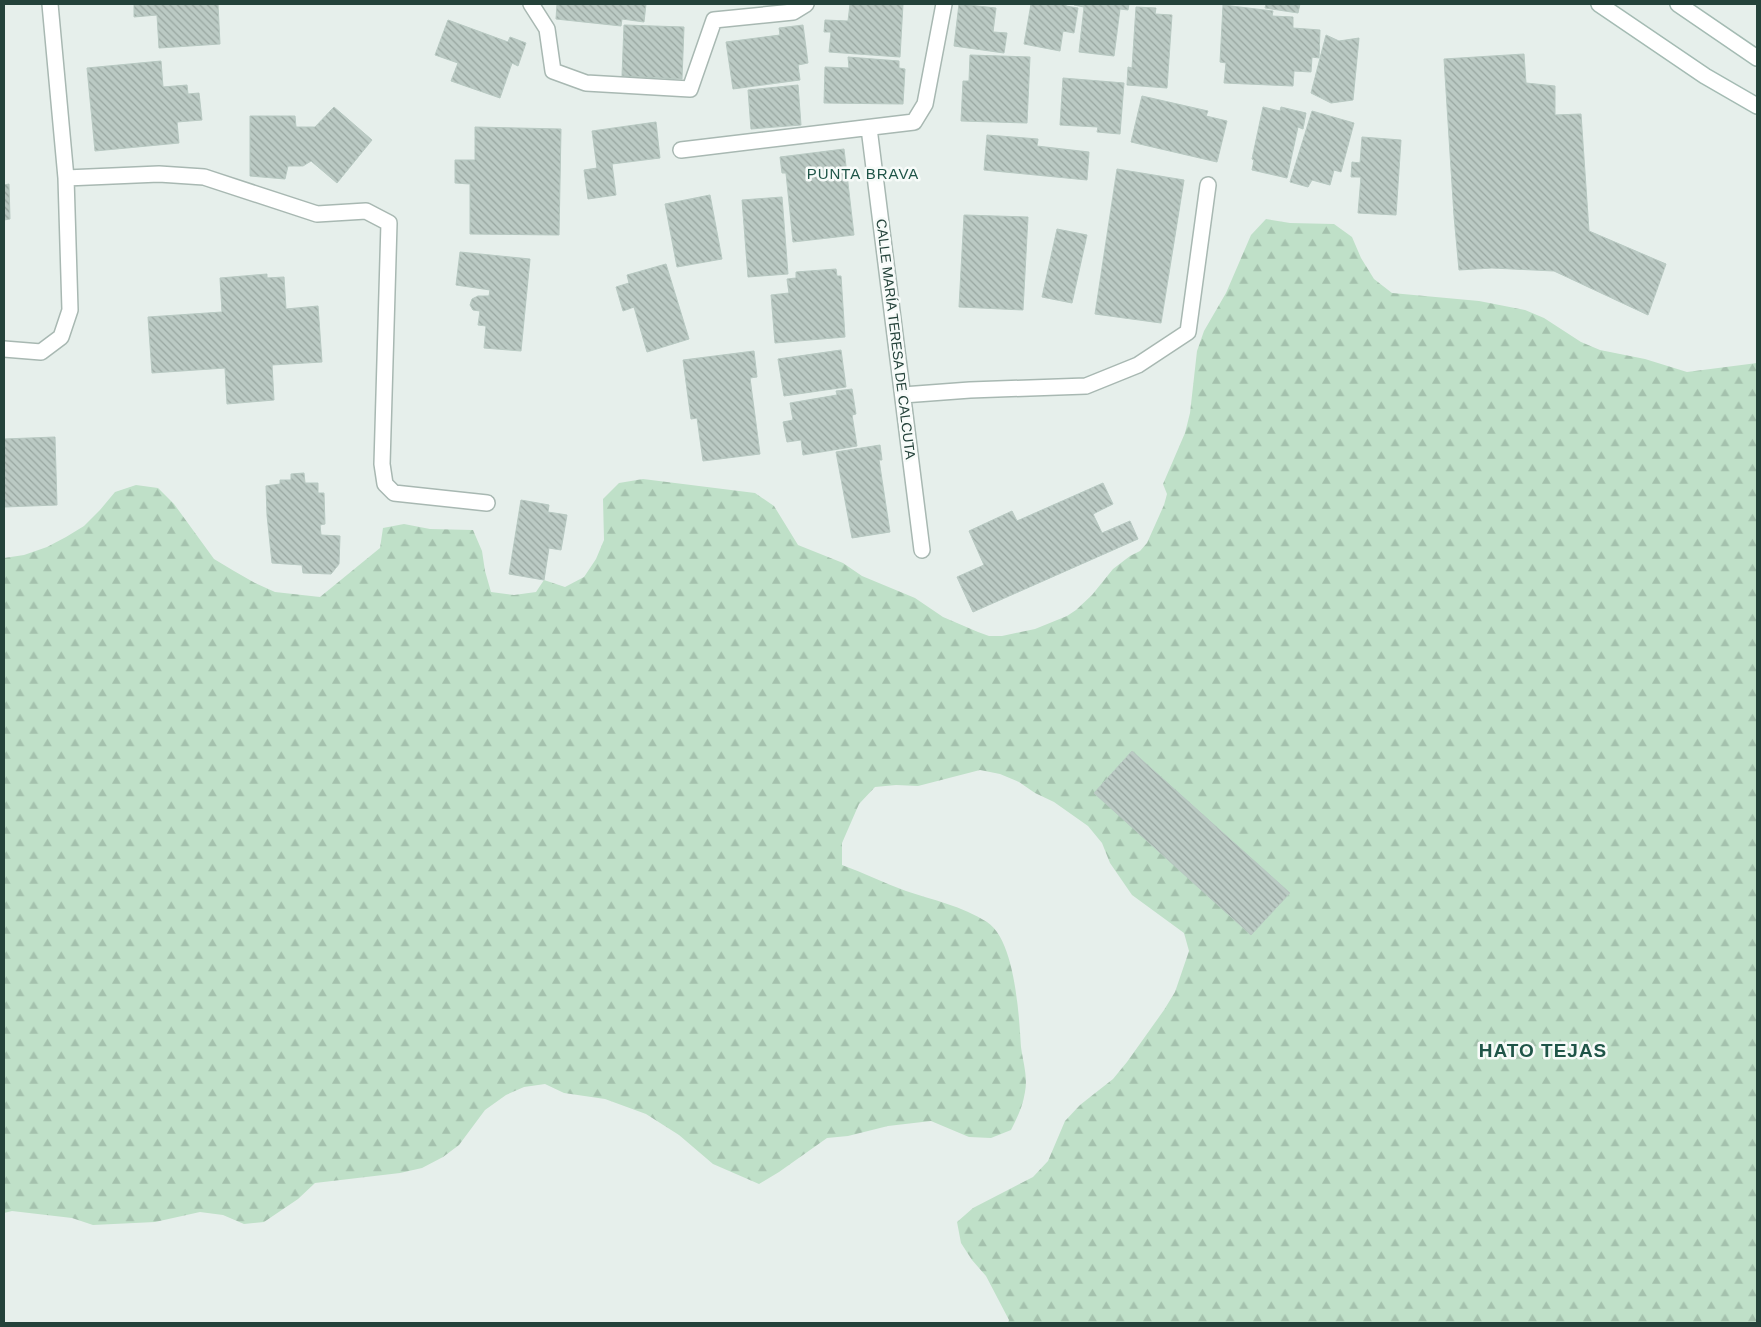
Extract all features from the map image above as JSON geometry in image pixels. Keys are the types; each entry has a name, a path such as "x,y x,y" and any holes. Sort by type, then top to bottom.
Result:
{"street":[{"path":"4,349 41,352 61,337 70,310 66,178 50,4"},
{"path":"531,4 548,29 553,70 586,83 690,89 714,20 793,12 806,4"},
{"path":"681,150 914,122 925,104 944,4"},
{"path":"1599,4 1705,76 1757,106"},
{"path":"1678,4 1757,58"},
{"name":"CALLE MARÍA TERESA DE CALCUTA","path":"869,128 922,550"},
{"path":"66,178 159,174 204,177 317,214 366,211 389,223 382,464 385,484 394,493 487,503"},
{"path":"903,395 970,390 1086,386 1138,365 1188,332 1208,185"}],"green space":[{"path":"1266,219 1290,223 1334,224 1352,237 1361,258 1374,279 1392,293 1479,301 1525,310 1544,318 1581,342 1600,350 1645,359 1687,372 1757,363 1757,1323 1008,1323 1009,1320 986,1276 961,1243 957,1222 973,1208 1033,1177 1048,1161 1065,1121 1080,1105 1113,1079 1164,1010 1175,992 1189,951 1184,933 1132,895 1110,863 1102,843 1088,826 1054,802 1035,793 1019,782 1000,774 980,770 918,786 896,785 875,787 859,804 842,843 842,865 906,891 968,912 987,922 996,931 1010,961 1014,979 1026,1075 1023,1102 1011,1130 991,1138 969,1137 931,1121 888,1126 848,1136 827,1138 759,1184 713,1164 679,1135 646,1114 605,1099 564,1093 545,1084 524,1087 506,1095 485,1110 459,1145 443,1157 422,1168 400,1173 315,1183 298,1199 264,1222 244,1224 223,1215 200,1212 155,1222 93,1225 72,1218 12,1211 4,1213 4,558 24,555 47,547 66,537 84,526 115,492 136,485 158,488 174,504 214,559 255,583 275,592 320,597 380,548 383,528 404,524 430,529 473,530 482,551 491,592 514,595 536,592 544,580 565,587 584,577 596,559 604,540 603,499 619,483 643,479 755,493 774,506 798,545 843,563 862,576 915,598 943,617 989,636 1002,636 1035,629 1067,616 1076,610 1092,595 1113,569 1140,551 1147,543 1167,494 1163,484 1185,433 1190,413 1197,351 1204,331 1226,293 1251,235"}],"building":[{"path":"134,4 218,4 220,44 159,48 157,15 134,17"},
{"path":"557,4 646,4 644,22 622,19 621,26 556,19"},
{"path":"850,4 903,4 900,57 829,52 831,32 824,32 825,20 848,21"},
{"path":"959,4 996,8 993,32 1007,33 1004,53 954,46"},
{"path":"1031,4 1066,4 1066,6 1078,8 1074,33 1063,31 1060,51 1024,44"},
{"path":"1074,4 1129,4 1128,10 1120,9 1114,56 1079,52 1084,7"},
{"path":"1266,4 1300,4 1298,13 1265,8"},
{"path":"1223,5 1273,11 1272,16 1293,17 1293,28 1320,30 1319,58 1312,57 1311,72 1294,71 1293,86 1224,83 1226,63 1220,62"},
{"path":"1136,7 1156,8 1155,14 1172,15 1167,88 1127,85 1128,67 1132,68"},
{"path":"448,20 508,42 510,37 526,43 518,66 512,63 500,98 451,81 458,63 435,55"},
{"path":"624,25 684,27 682,79 622,76"},
{"path":"803,25 808,63 798,65 800,80 733,89 726,42 780,35 779,28"},
{"path":"1326,35 1339,41 1359,38 1353,100 1331,103 1311,93"},
{"path":"1524,54 1526,83 1555,86 1555,115 1581,114 1589,231 1666,264 1648,315 1554,271 1492,268 1459,270 1444,59"},
{"path":"970,55 1030,57 1027,123 961,121 963,81 969,81"},
{"path":"848,57 899,61 899,68 905,69 903,104 824,103 825,67 849,68"},
{"path":"161,61 163,87 187,85 188,94 199,93 202,120 177,122 179,143 95,151 87,68"},
{"path":"1063,78 1124,83 1120,134 1097,132 1098,127 1060,125"},
{"path":"798,85 801,125 751,129 748,90"},
{"path":"1142,96 1208,111 1206,116 1227,121 1217,162 1131,142"},
{"path":"334,107 372,140 337,183 311,161 303,166 288,166 285,179 250,176 250,116 295,116 296,127 315,127"},
{"path":"1263,107 1280,111 1281,107 1306,113 1303,129 1298,127 1287,178 1252,170 1254,160 1252,159"},
{"path":"1312,111 1354,123 1341,172 1334,170 1330,185 1312,180 1308,187 1290,182"},
{"path":"656,122 660,158 612,164 616,195 588,199 584,170 597,168 592,131"},
{"path":"475,127 561,129 559,235 470,234 470,184 455,183 455,160 475,160"},
{"path":"987,135 1038,139 1037,146 1089,152 1087,180 984,170"},
{"path":"1362,137 1401,140 1396,215 1358,213 1361,177 1351,177 1352,162 1360,163"},
{"path":"844,149 854,235 793,242 786,173 782,173 780,157"},
{"path":"1117,169 1184,180 1161,323 1095,314"},
{"path":"9,184 10,219 4,220 4,185"},
{"path":"710,195 722,259 677,267 665,204"},
{"path":"782,197 788,274 748,277 742,200"},
{"path":"964,215 1028,217 1023,310 959,307"},
{"path":"1057,229 1087,235 1072,303 1042,297"},
{"path":"460,252 530,259 521,351 484,348 486,326 478,325 480,311 473,310 470,305 472,299 478,296 489,296 490,290 456,285"},
{"path":"666,264 689,339 647,352 634,307 623,311 616,287 629,283 627,275"},
{"path":"836,269 837,276 841,276 845,337 775,343 771,295 789,293 787,279 796,278 796,272"},
{"path":"267,274 267,278 284,277 286,309 318,306 322,362 272,365 274,400 227,404 225,368 152,373 148,317 222,312 220,278"},
{"path":"841,350 846,387 784,396 778,359"},
{"path":"754,351 757,377 750,378 760,454 703,461 697,418 691,419 683,360"},
{"path":"852,389 856,414 852,415 857,446 803,455 801,440 787,442 783,422 793,420 790,403 837,395 836,391"},
{"path":"55,437 57,505 4,507 4,439"},
{"path":"880,445 882,460 879,460 890,532 852,538 836,452"},
{"path":"304,473 305,483 318,483 318,493 324,493 325,524 320,525 321,535 340,536 339,564 331,574 303,573 302,565 272,563 266,486 280,484 280,480 291,480 291,474"},
{"path":"1103,483 1113,504 1093,514 1102,533 1130,521 1138,539 973,612 957,577 984,565 969,531 1012,511 1017,521"},
{"path":"521,500 549,505 548,512 567,515 561,550 549,548 544,580 509,574"},
{"path":"1132,751 1290,893 1251,935 1094,793"}],"district":[{"name":"PUNTA BRAVA","path":"863,173"},
{"name":"HATO TEJAS","path":"1543,1050"}]}
